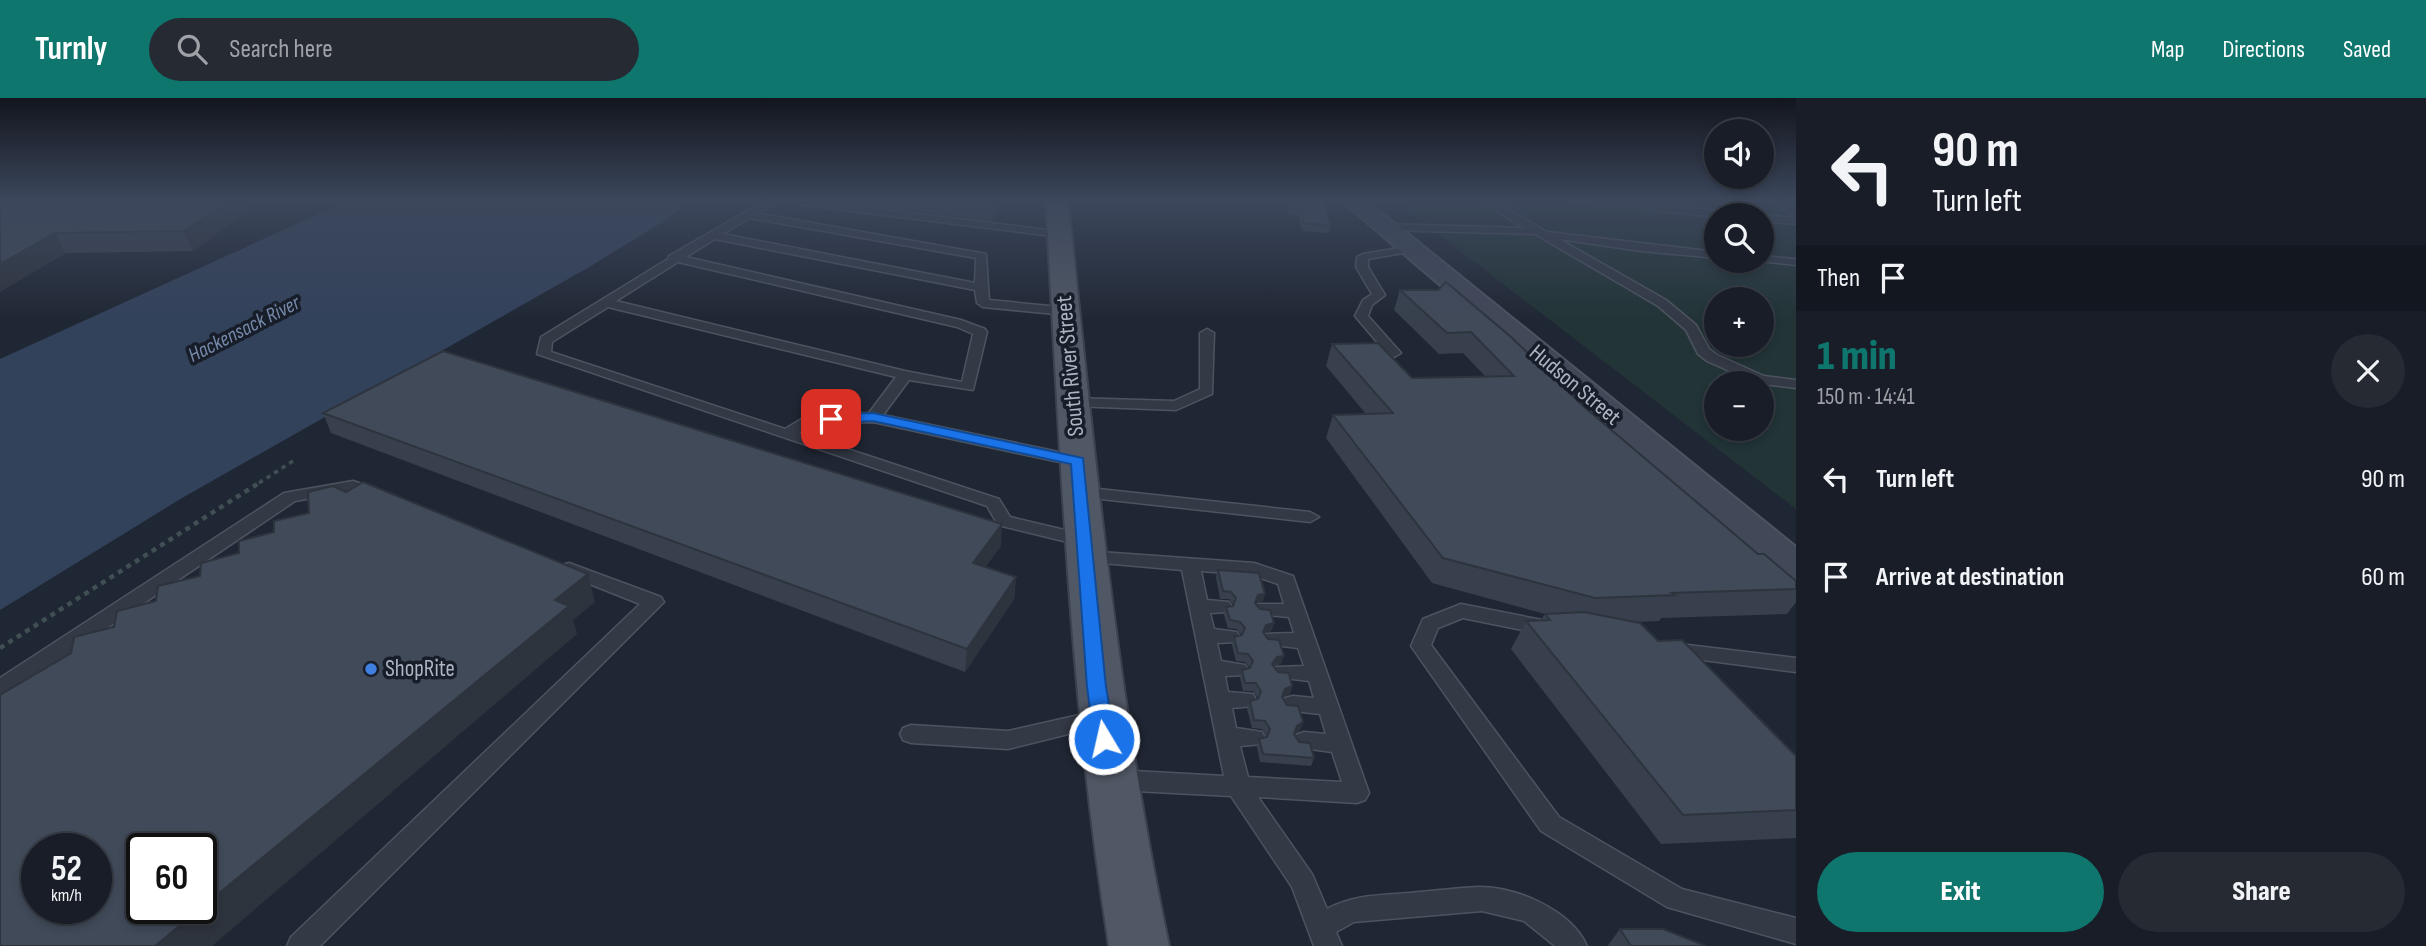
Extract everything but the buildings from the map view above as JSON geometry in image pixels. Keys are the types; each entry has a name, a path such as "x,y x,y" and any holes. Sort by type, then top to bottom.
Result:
{"main road":[{"name":"South River Street","path":"1061,241 1101,718 1126,881 1139,946"},
{"name":"Hudson Street","path":"1425,241 1796,568"}],"lane":[{"path":"703,241 546,340 544,354 993,503 1004,521 1085,548 1189,564 1254,569 1286,580 1357,793 1111,780"},
{"path":"740,241 981,288"},
{"path":"604,302 905,375 968,387 981,317 982,256 895,241"},
{"path":"1394,353 1361,316 1367,303 1379,295 1362,267 1363,257 1418,241"},
{"path":"1553,241 1662,303 1691,328 1703,351 1712,358 1745,374 1771,382 1796,384"},
{"path":"1593,241 1704,254"},
{"path":"1600,266 1601,259 1613,253 1654,250"},
{"path":"673,258 961,324 981,317 1066,311"},
{"path":"1774,260 1796,262"},
{"path":"1073,402 1176,406 1207,391 1207,333"},
{"path":"873,417 905,375"},
{"path":"788,434 810,419 873,417 1079,476 1310,517"},
{"path":"0,689 290,497 353,486 391,501"},
{"path":"301,946 654,602 554,563"},
{"path":"1189,564 1238,787 1303,882 1324,936 1350,910 1482,899 1531,910 1559,929 1573,946"},
{"path":"1199,606 1222,607"},
{"path":"1265,609 1296,611"},
{"path":"1565,631 1461,611 1430,624 1421,646 1549,824 1676,899 1796,931"},
{"path":"1205,635 1230,637"},
{"path":"1273,639 1307,641"},
{"path":"1685,669 1655,648 1796,664"},
{"path":"1213,668 1238,670"},
{"path":"1283,672 1317,674"},
{"path":"1220,700 1245,700"},
{"path":"1293,704 1328,707"},
{"path":"911,734 1008,740 1101,718"},
{"path":"1227,736 1254,737"},
{"path":"1304,741 1341,744"}],"path":[{"path":"0,648 293,461"}],"shaded area":[{"path":"1447,241 1704,241 1704,273 1774,273 1774,241 1796,241 1796,509 1707,441 1774,441 1774,371 1704,371 1704,438"}],"water":[{"name":"Hackensack River","path":"260,241 632,241 182,498 0,610 0,359"}],"place":[{"name":"ShopRite","path":"371,669"}],"route":[{"path":"831,419 873,417 1078,461 1096,687 1104,739"}]}
